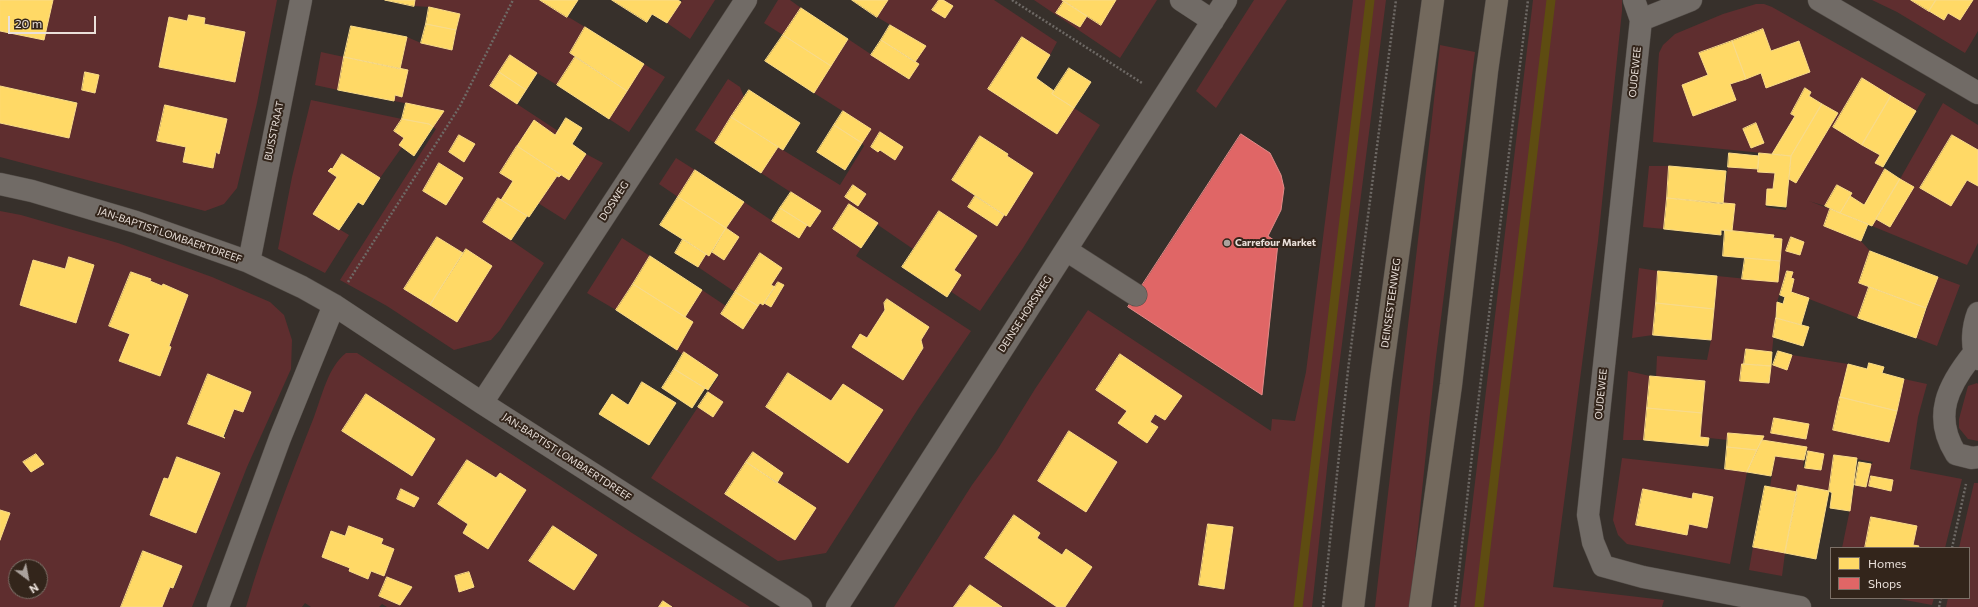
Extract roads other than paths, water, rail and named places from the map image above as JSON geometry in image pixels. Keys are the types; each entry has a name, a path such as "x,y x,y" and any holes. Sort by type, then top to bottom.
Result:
{"highway":[{"name":"DEINSESTEENWEG","path":"1353,607 1380,379 1433,0"},
{"path":"1420,607 1450,393 1487,71 1497,0"}],"street":[{"name":"BUISSTRAAT","path":"249,262 301,0"},
{"name":"DOSWEG","path":"482,403 746,0"},
{"path":"1181,0 1213,21"},
{"name":"DEINSE HORSWEG","path":"838,607 1226,0"},
{"name":"OUDEWEE","path":"1691,0 1638,10 1588,514 1594,542 1603,566 1643,577 1730,592 1800,607"},
{"path":"1819,0 1978,93"},
{"name":"JAN-BAPTIST LOMBAERTDREEF","path":"0,184 32,191 136,222 249,262 302,287 334,305 482,403 801,607"},
{"path":"1066,250 1136,295"},
{"path":"218,607 280,438 334,305"},
{"path":"1975,458 1956,454 1947,440 1944,421 1948,392 1959,371 1976,356 1974,323 1978,313"}],"waterway":[{"path":"1298,607 1370,0"},
{"path":"1479,607 1551,0"}],"place":[{"name":"Carrefour Market","path":"1227,243"}]}
